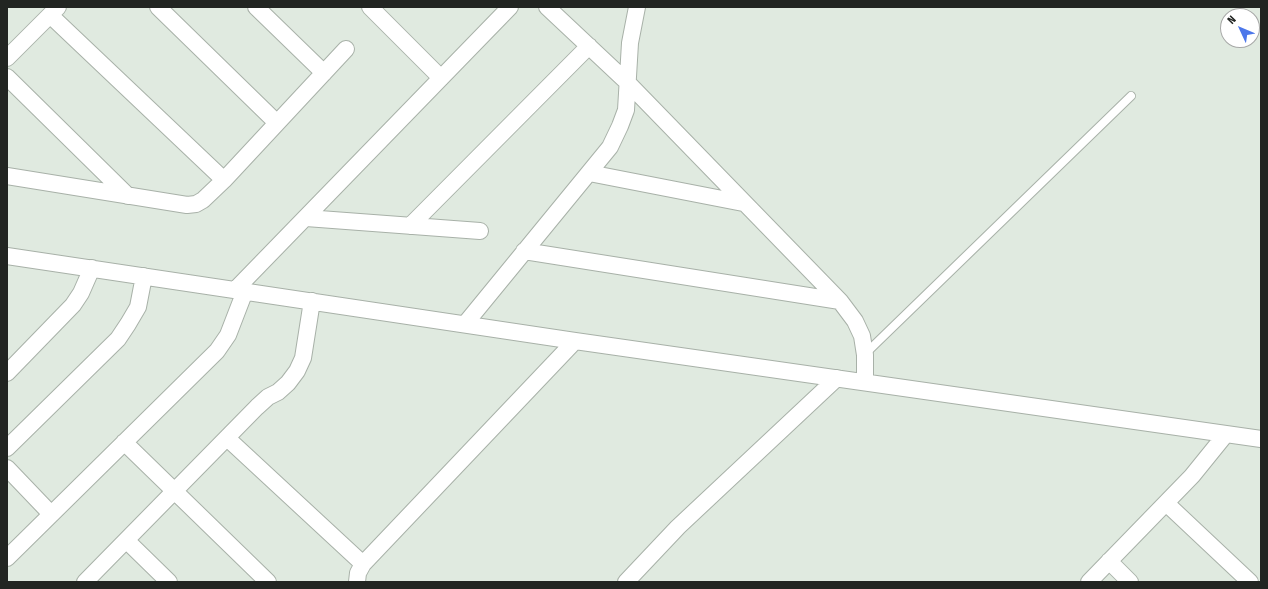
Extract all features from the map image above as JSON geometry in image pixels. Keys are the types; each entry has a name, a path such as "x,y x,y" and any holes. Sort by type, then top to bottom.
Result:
{"street":[{"path":"158,7 277,123"},
{"path":"256,7 324,73"},
{"path":"370,7 441,78"},
{"path":"7,558 217,351 228,335 240,290 306,218 510,7"},
{"path":"547,7 628,83 840,301 855,321 862,336 865,355 865,382"},
{"path":"465,324 610,147 626,110 630,43 637,7"},
{"path":"7,58 54,11 224,180"},
{"path":"410,226 589,46"},
{"path":"7,176 187,205 196,204 203,200 224,180 346,49"},
{"path":"7,77 128,196"},
{"path":"589,173 743,202"},
{"path":"306,218 480,231"},
{"path":"524,252 840,301"},
{"path":"7,256 575,341 1261,439"},
{"path":"7,373 73,305 81,293 92,268"},
{"path":"7,448 118,339 138,307 144,276"},
{"path":"85,582 127,541 262,402 278,392 288,383 297,371 303,358 312,301"},
{"path":"357,582 358,574 363,564 575,341"},
{"path":"626,582 678,527 837,378"},
{"path":"1089,582 1192,476 1226,434"},
{"path":"227,438 363,564"},
{"path":"124,442 268,582"},
{"path":"7,468 51,514"},
{"path":"1166,503 1250,582"},
{"path":"127,541 169,582"},
{"path":"1109,561 1130,582"}],"lane":[{"path":"865,355 1131,96"}]}
